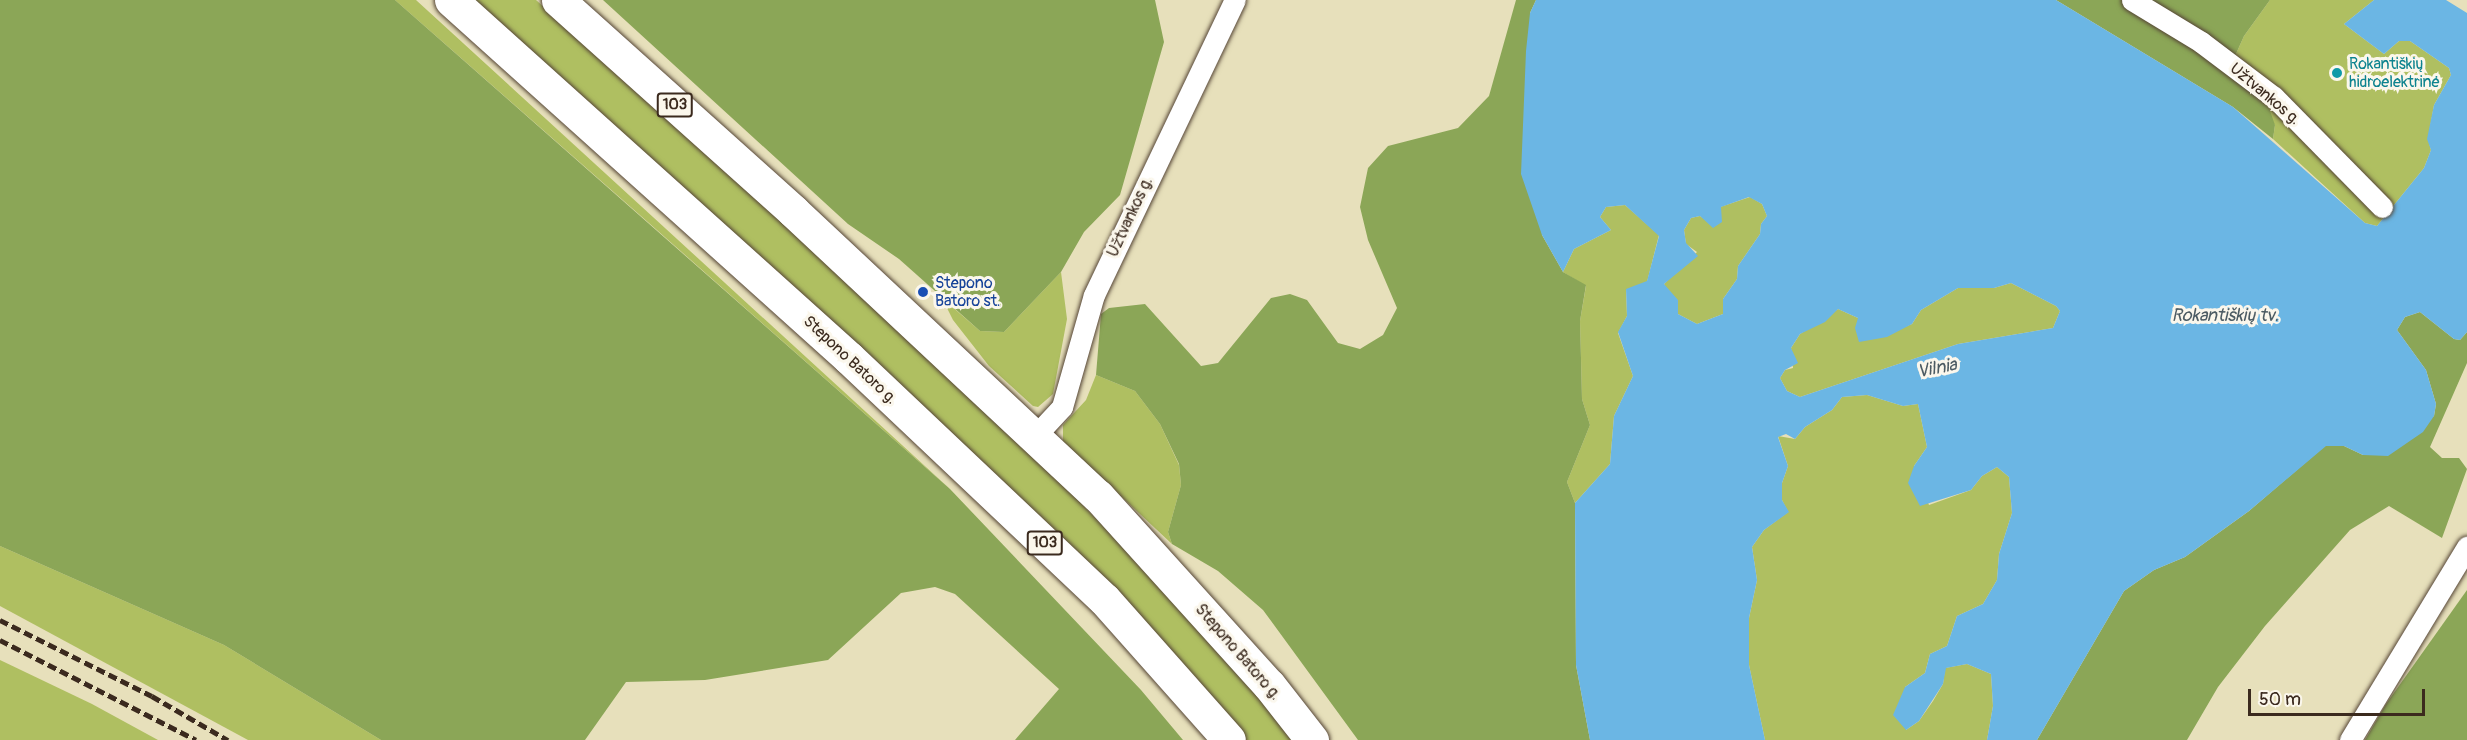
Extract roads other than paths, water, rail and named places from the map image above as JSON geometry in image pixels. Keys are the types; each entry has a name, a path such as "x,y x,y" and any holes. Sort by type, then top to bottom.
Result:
{"main road":[{"name":"Stepono Batoro g.","path":"451,0 849,358 1104,599 1229,740"},
{"name":"Stepono Batoro g.","path":"558,0 1036,435 1161,563 1312,740"}],"street":[{"name":"Užtvankos g.","path":"1036,435 1062,407 1098,286 1235,0"},
{"name":"Užtvankos g.","path":"2132,0 2201,42 2274,97 2382,207"},
{"path":"2350,740 2467,546"}],"water":[{"name":"Rokantiškių tv.","path":"1536,0 2056,0 2233,107 2365,223 2377,226 2424,168 2431,150 2427,139 2434,105 2451,75 2449,68 2410,41 2399,41 2384,54 2344,24 2374,0 2446,0 2467,13 2467,332 2460,340 2454,339 2420,312 2405,317 2397,330 2426,370 2436,404 2434,416 2423,432 2388,456 2363,455 2344,446 2326,446 2249,511 2185,557 2154,570 2124,591 2037,740 1987,740 1993,706 1991,674 1967,664 1946,668 1943,684 1919,721 1906,730 1893,715 1905,687 1925,673 1930,654 1947,646 1957,616 1983,604 1997,580 1999,554 2012,513 2009,477 1997,467 1982,476 1971,490 1920,506 1908,483 1914,466 1927,447 1918,404 1903,406 1867,395 1842,397 1832,410 1805,427 1795,439 1786,434 1778,437 1788,466 1782,483 1782,500 1789,512 1764,530 1752,547 1757,580 1749,618 1749,665 1765,740 1590,740 1576,665 1575,503 1610,464 1614,416 1633,376 1618,332 1627,316 1626,289 1647,281 1659,236 1625,205 1606,207 1600,217 1611,230 1574,249 1563,272 1542,235 1521,174 1526,51 1530,13","holes":["1749,197 1762,204 1767,216 1761,224 1760,234 1738,266 1737,279 1723,299 1723,314 1697,324 1678,314 1678,300 1664,284 1698,256 1686,243 1684,230 1691,218 1700,216 1713,228 1722,222 1721,207","2011,283 2056,306 2060,311 2053,328 1958,344 1800,397 1787,391 1780,378 1785,370 1798,363 1791,348 1800,334 1825,322 1838,309 1858,318 1855,328 1859,342 1887,337 1912,324 1921,310 1958,288 1994,288"]}],"railway":[{"path":"0,620 152,696 228,740"},
{"path":"0,640 196,740"}],"place":[{"name":"Rokantiškių hidroelektrinė","path":"2337,73"},
{"name":"Stepono Batoro st.","path":"923,292"}],"water label":[{"name":"Vilnia","path":"1937,369"}]}
